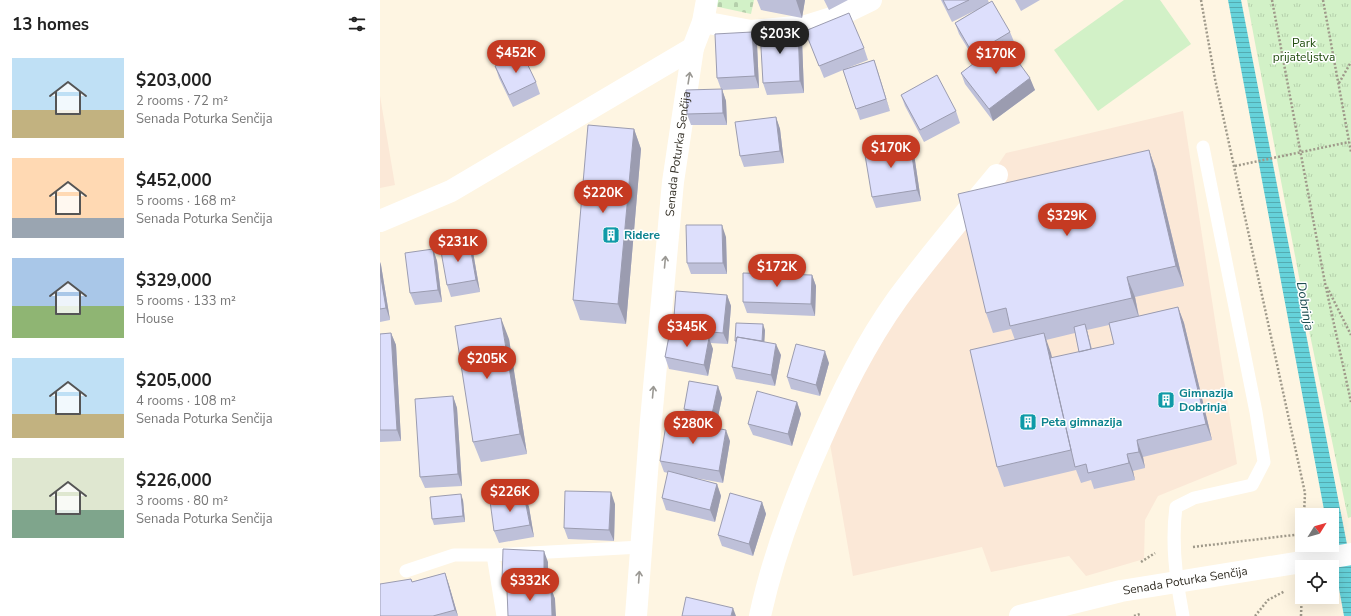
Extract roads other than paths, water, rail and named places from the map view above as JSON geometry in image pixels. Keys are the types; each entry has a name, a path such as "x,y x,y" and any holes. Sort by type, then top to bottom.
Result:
{"street":[{"name":"Senada Poturka Senčija","path":"636,616 673,182 693,48 703,22 707,0"},
{"path":"703,22 751,31 806,26 838,16 871,0"},
{"path":"380,221 451,191 693,48"},
{"path":"760,616 766,586 787,519 842,392 874,334 898,298 946,236 997,176"},
{"name":"Senada Poturka Senčija","path":"1020,616 1121,591 1351,554"}],"lane":[{"path":"1183,616 1177,582 1173,529 1176,508 1194,498 1252,485 1264,462 1256,412 1203,147"},
{"path":"406,571 454,555 493,555 641,547"},
{"path":"493,555 503,616"}],"water":[{"name":"Dobrinja","path":"1228,0 1241,0 1351,565 1351,616 1344,616 1339,589 1339,560 1334,560 1332,552 1339,552 1339,508 1324,508"}],"place":[{"name":"Ridere","path":"611,235"},
{"name":"Gimnazija Dobrinja","path":"1166,400"},
{"name":"Peta gimnazija","path":"1028,422"}],"park label":[{"name":"Park prijateljstva","path":"1304,50"}]}
